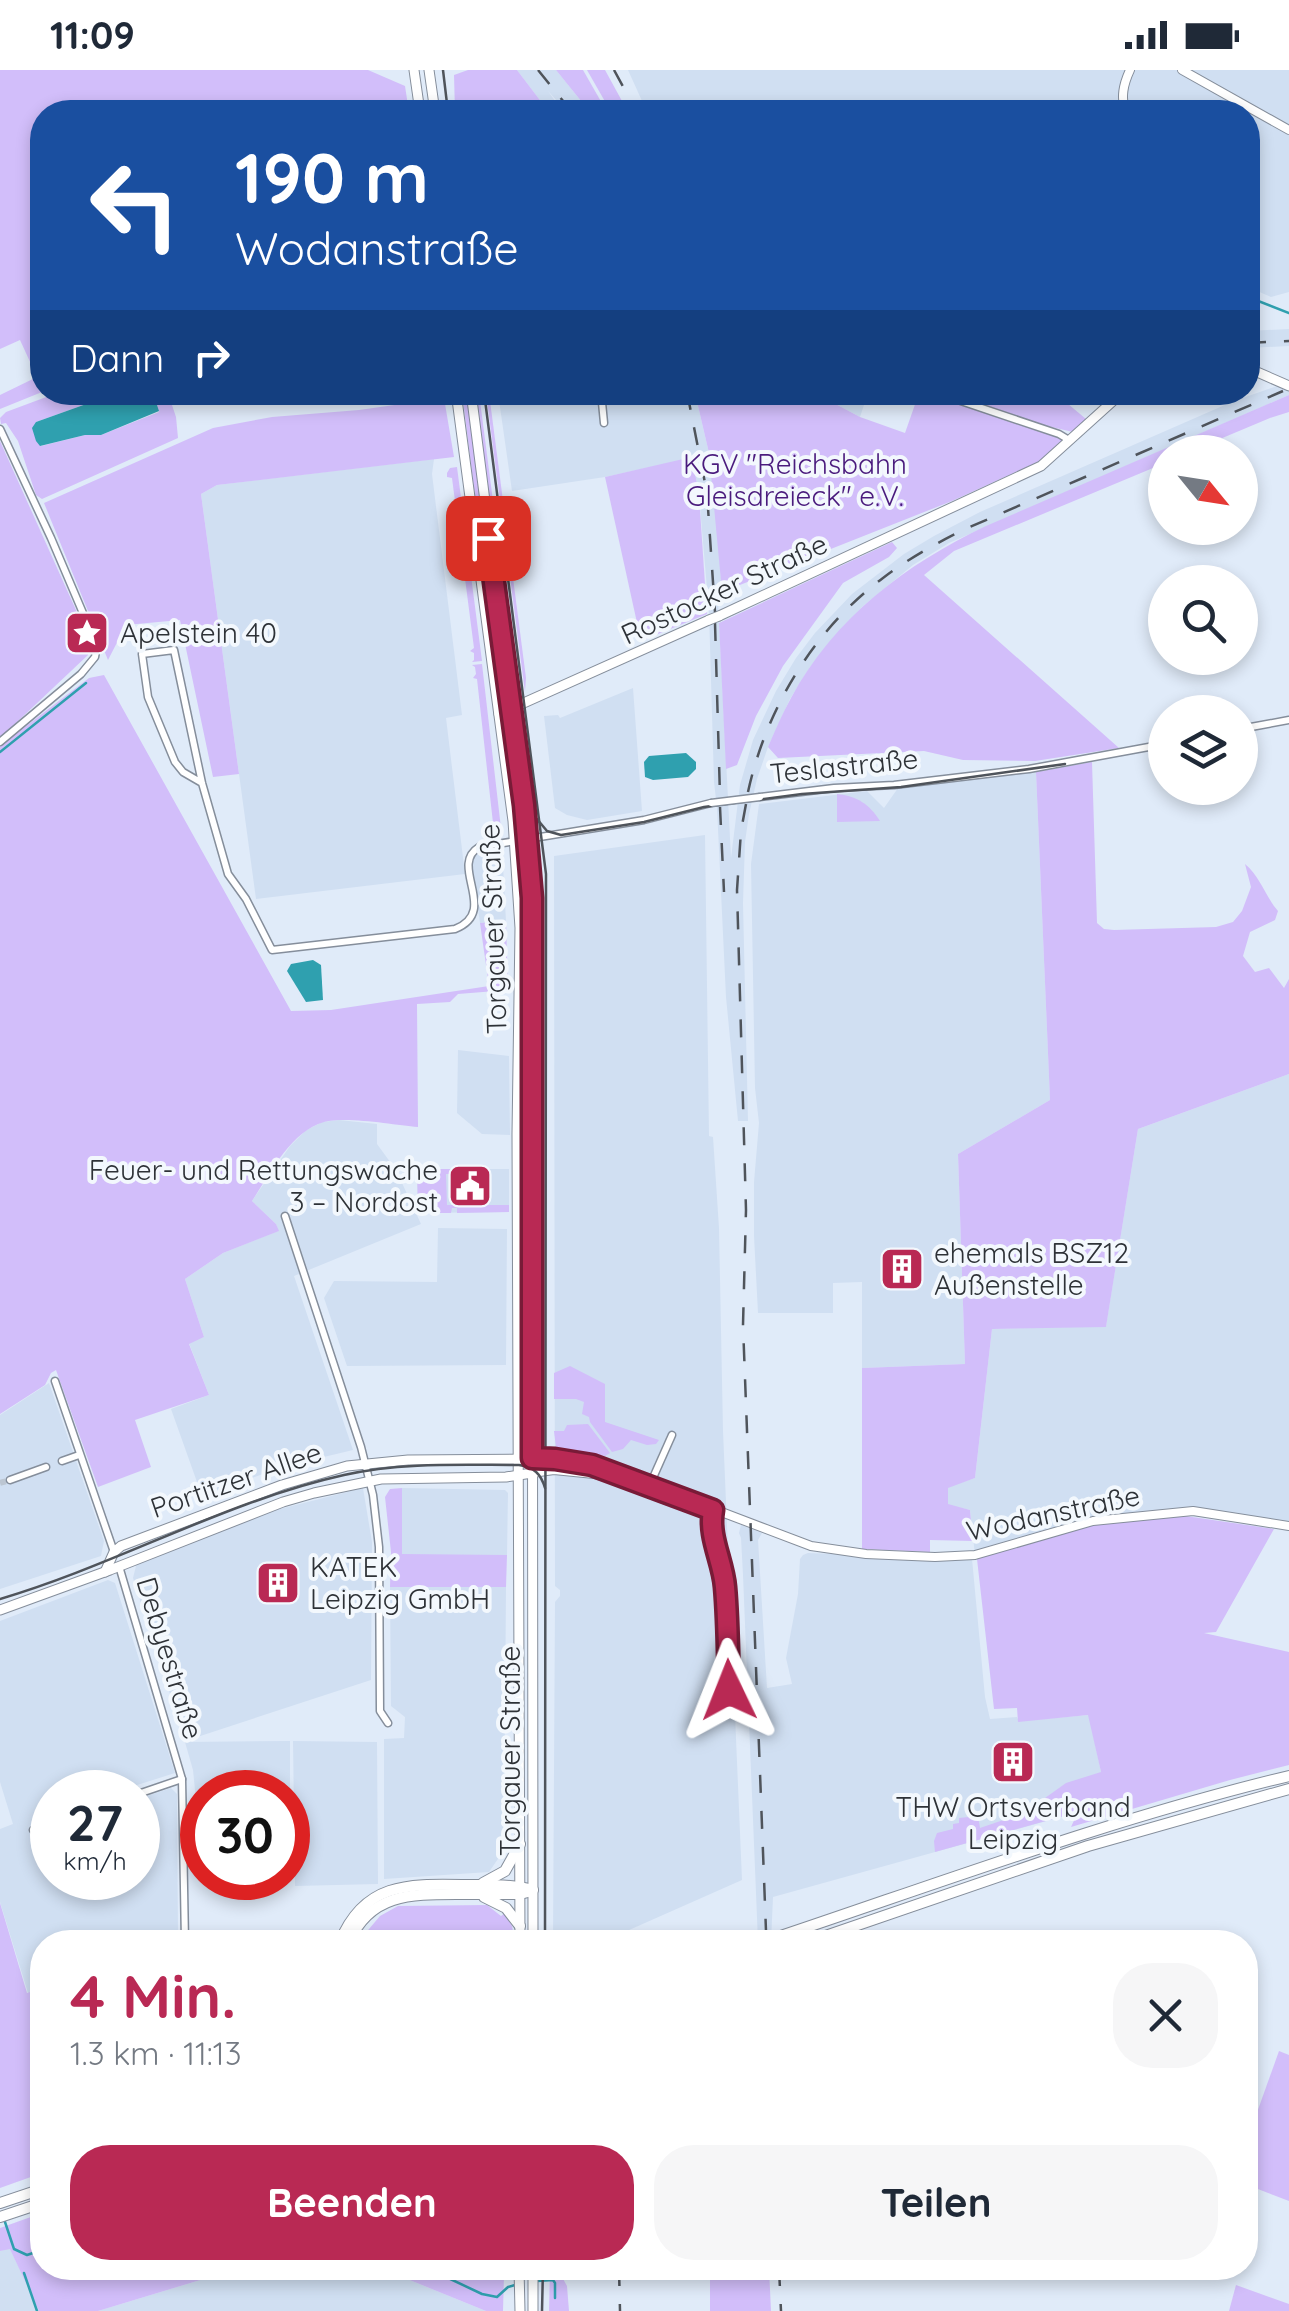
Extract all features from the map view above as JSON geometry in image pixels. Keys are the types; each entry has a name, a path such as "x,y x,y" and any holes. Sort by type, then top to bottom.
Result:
{"highway":[{"path":"799,1930 1065,1841 1289,1776"},
{"path":"843,1930 1088,1846 1289,1788"},
{"path":"478,1890 505,1871 520,1844"},
{"path":"347,1930 371,1899 390,1889 414,1884 478,1890 506,1908 520,1926"},
{"path":"356,1930 372,1910 400,1897 533,1890"},
{"path":"4,2202 30,2193"},
{"path":"6,2215 30,2206"}],"main road":[{"path":"414,70 418,100"},
{"path":"429,70 433,100"},
{"path":"1260,373 1289,386"},
{"name":"Torgauer Straße","path":"458,405 515,840 520,928 520,1930"},
{"name":"Torgauer Straße","path":"472,405 528,838 532,927 533,1930"},
{"name":"Rostocker Straße","path":"498,714 1041,466 1109,405"},
{"name":"Wodanstraße","path":"519,1458 532,1458"},
{"name":"Portitzer Allee","path":"114,1552 135,1540 325,1472 408,1460 519,1458"},
{"name":"Wodanstraße","path":"519,1476 532,1473"},
{"name":"Portitzer Allee","path":"0,1610 314,1492 399,1478 519,1476"},
{"path":"104,1572 114,1552"},
{"path":"520,2280 520,2311"},
{"path":"533,2280 533,2311"}],"street":[{"path":"1122,100 1130,70"},
{"path":"1182,70 1236,100"},
{"path":"1260,114 1289,130"},
{"path":"602,405 604,423"},
{"path":"973,405 1070,441"},
{"path":"0,429 97,646 95,658 81,674 0,742"},
{"path":"174,650 202,783 174,762 148,697 142,654 174,650"},
{"path":"1258,726 1289,720"},
{"name":"Teslastraße","path":"202,783 228,874 246,899 272,950 466,925 474,916 475,905 468,860 472,851 490,843 644,820 712,803 1029,769 1148,747"},
{"path":"286,1216 312,1281 366,1464 379,1547 380,1711 388,1723"},
{"path":"55,1382 114,1552"},
{"path":"648,1490 672,1435"},
{"path":"62,1461 80,1455"},
{"name":"Wodanstraße","path":"532,1458 580,1462 648,1490"},
{"path":"10,1480 46,1467"},
{"name":"Wodanstraße","path":"532,1473 554,1470 594,1474 713,1510 811,1546 866,1554 975,1555 1093,1521 1193,1511 1289,1526"},
{"path":"713,1510 714,1542 725,1584 730,1705"},
{"name":"Debyestraße","path":"119,1566 180,1772"},
{"name":"Debyestraße","path":"184,1900 185,1930"}],"shaded area":[{"path":"517,70 556,70 580,100 556,100 548,91 554,100 540,100"},
{"path":"628,70 1289,70 1289,292 1271,297 1260,292 1260,100 642,100"},
{"path":"1289,329 1289,346 1260,347 1260,330"},
{"path":"1289,382 1289,395 1197,435 1156,435 1225,405 1260,405 1260,392"},
{"path":"500,405 698,405 709,453 717,520 731,858 740,785 753,740 796,658 852,594 904,554 980,512 1148,439 1148,456 949,543 913,565 862,607 810,667 790,699 757,779 745,842 748,1121 738,1121 726,997 709,612 692,458 512,491"},
{"path":"838,405 864,405 860,417"},
{"path":"434,459 432,474 462,715 446,718 465,874 256,899 201,494 217,485"},
{"path":"633,688 642,811 587,820 567,815 555,808 544,716 560,718"},
{"path":"1036,772 1050,1100 958,1154 965,1364 862,1368 862,1282 833,1283 833,1313 758,1313 754,1182 759,1123 751,864 759,804 867,791 884,808 898,788"},
{"path":"705,835 709,1136 713,1137 719,1228 723,1431 742,1880 629,1930 553,1930 555,1602 560,1596 555,1586 554,856"},
{"path":"502,847 506,921 480,923 471,860 475,855"},
{"path":"458,1050 509,1056 510,1135 482,1134 457,1113"},
{"path":"1289,1074 1289,1527 1165,1513 975,1555 970,1510 948,1505 948,1487 975,1478 992,1329 1106,1326 1138,1129"},
{"path":"322,1122 377,1124 377,1144 396,1170 421,1224 294,1276 353,1450 282,1467 202,1496 171,1409 209,1395 189,1343 204,1337 185,1279 223,1253 278,1231 276,1224 252,1201 305,1131"},
{"path":"417,1169 509,1169 509,1212 418,1213"},
{"path":"438,1228 507,1229 506,1365 347,1366 324,1298 334,1281 437,1282"},
{"path":"49,1383 104,1541 101,1556 0,1589 0,1415"},
{"path":"363,1488 372,1542 371,1680 185,1741 133,1578 137,1562 264,1513"},
{"path":"402,1488 505,1490 507,1555 401,1555"},
{"path":"741,1525 762,1533 758,1540 767,1688 792,1684 786,1658 803,1555 972,1559 990,1719 1017,1717 1019,1721 1089,1715 1101,1772 1079,1812 773,1897 772,1930 758,1930"},
{"path":"108,1580 115,1583 175,1773 160,1778 160,1770 30,1770 30,1900 160,1900 160,1792 171,1788 177,1794 178,1930 30,1930 28,1993 0,1902 0,1829 13,1824 0,1782 0,1621"},
{"path":"390,1587 506,1587 504,1850 489,1872 384,1879 384,1739 404,1738 405,1717 391,1706"},
{"path":"290,1741 290,1770 193,1770 185,1742"},
{"path":"293,1741 377,1742 378,1884 310,1886 310,1770 293,1770"},
{"path":"10,2248 39,2311 0,2311 0,2251"},
{"path":"200,2280 410,2280 486,2311 98,2311"}],"green space":[{"path":"0,70 368,70 405,86 407,100 30,100 30,362 20,340 0,349"},
{"path":"468,70 517,70 540,100 455,100 454,75"},
{"path":"556,70 583,70 600,100 580,100"},
{"path":"587,70 605,70 621,100 604,100"},
{"path":"30,380 30,397 0,409 0,395"},
{"path":"1289,395 1289,412 1230,435 1196,435"},
{"path":"30,403 83,405 36,422 41,446 101,435 159,412 157,405 172,405 178,438 42,499 36,495 18,441 6,423 1,424 0,418"},
{"path":"445,405 454,457 217,485 201,494 239,774 213,777 180,620 126,625 108,660 44,503 213,428 272,417"},
{"path":"464,405 469,405 506,699 489,608"},
{"path":"477,405 481,405 518,694 512,683"},
{"path":"488,405 491,405 525,692"},
{"name":"KGV \"Reichsbahn Gleisdreieck\" e.V.","path":"698,405 838,405 905,433 915,405 964,405 1062,441 1040,461 952,501 722,592 709,453"},
{"path":"980,405 1069,405 1086,419 1073,432"},
{"path":"0,441 89,639 88,655 0,738"},
{"path":"1148,456 1148,470 954,551 924,575 1119,748 1035,761 963,760 924,751 778,758 768,747 791,698 828,643 900,576 986,526"},
{"path":"692,457 699,495 707,614 641,641 605,477"},
{"path":"457,467 482,661 472,662 474,653 470,651 474,648 452,478 447,477 450,468"},
{"path":"892,542 897,548 889,557 843,583 783,666 756,716 737,765 726,769 719,623"},
{"path":"482,664 502,837 494,839 490,833 494,832 477,679 473,678 476,674 472,665"},
{"path":"104,675 291,1011 331,1010 489,986 480,923 506,921 508,990 458,994 450,1002 417,1004 418,1127 334,1120 312,1127 291,1144 252,1201 279,1231 223,1253 185,1279 204,1337 189,1344 209,1395 135,1420 151,1467 98,1487 56,1370 45,1385 0,1414 0,746 89,678"},
{"path":"1092,762 1097,923 1114,930 1216,927 1233,922 1251,887 1245,864 1278,911 1275,920 1250,932 1243,956 1255,972 1269,968 1284,988 1289,979 1289,1074 1138,1129 1106,1327 992,1329 975,1478 948,1488 948,1504 970,1510 973,1541 930,1540 930,1552 862,1549 862,1368 965,1364 958,1154 1050,1100 1036,772"},
{"path":"837,794 862,802 880,821 837,822"},
{"path":"417,1169 454,1169 454,1174 446,1174 447,1205 509,1205 509,1212 457,1213 457,1208 452,1208 451,1213 418,1213"},
{"path":"570,1366 605,1384 605,1422 659,1440 656,1444 631,1440 623,1449 612,1452 589,1417 582,1414 584,1402 554,1399 554,1373"},
{"path":"588,1424 610,1453 605,1456 556,1447 554,1431 564,1431 567,1425"},
{"path":"402,1488 402,1554 507,1555 506,1587 390,1587 385,1497 390,1489"},
{"path":"1165,1513 1274,1529 1216,1632 1204,1633 1289,1652 1289,1765 1071,1827 1078,1812 935,1852 937,1833 953,1829 959,1818 978,1816 980,1828 1024,1813 1066,1783 1101,1772 1088,1715 1018,1722 1017,1708 994,1709 977,1559 1065,1529"},
{"path":"0,1903 27,1993 30,1992 30,2177 0,2188"},
{"path":"487,1905 501,1916 505,1913 513,1930 368,1930 380,1916 398,1906"},
{"path":"1279,2051 1289,2055 1289,2201 1258,2189 1258,2110"},
{"path":"30,2217 30,2280 200,2280 98,2311 39,2311 10,2249 0,2251 0,2228"},
{"path":"410,2280 504,2280 503,2311 486,2311"},
{"path":"550,2280 564,2280 569,2311 549,2311"},
{"path":"710,2280 770,2280 771,2311 710,2311"},
{"path":"1236,2285 1289,2304 1289,2311 1229,2311"}],"water":[{"path":"83,405 157,405 159,411 101,435 40,446 32,428 36,422"},
{"path":"686,753 696,762 696,769 688,777 645,777 644,762 649,756"},
{"path":"313,960 321,965 323,1000 306,1002 287,971 291,964"}],"waterway":[{"path":"1260,302 1289,313"},
{"path":"0,752 86,683"},
{"path":"4,2219 14,2249 30,2254"},
{"path":"24,2273 37,2311"},
{"path":"452,2280 497,2297 515,2285"},
{"path":"537,2281 553,2280 555,2298"}],"tunnel":[{"path":"0,1483 10,1480"}],"tram line":[{"path":"443,70 447,100"},
{"path":"486,405 546,874 545,1930"},
{"path":"537,819 547,831 561,835 644,822 704,807 802,794 901,787 1065,764"},
{"path":"0,1599 257,1501 344,1475 409,1466 519,1465 536,1472 545,1488"},
{"path":"542,2311 543,2280"}],"railway":[{"path":"538,70 562,100"},
{"path":"614,70 630,100"},
{"path":"1260,342 1289,341"},
{"path":"1260,401 1283,391"},
{"path":"690,405 707,493 715,612"},
{"path":"748,792 767,731 796,673 835,621 883,578 963,530 1251,405"},
{"path":"715,623 720,796"},
{"path":"746,804 737,890 746,1210 743,1325 766,1930"},
{"path":"720,807 724,892"},
{"path":"619,2280 620,2311"},
{"path":"780,2280 781,2311"}],"place":[{"name":"Apelstein 40","path":"87,633"},
{"name":"Feuer- und Rettungswache 3 – Nordost","path":"470,1186"},
{"name":"ehemals BSZ12 Außenstelle","path":"902,1269"},
{"name":"KATEK Leipzig GmbH","path":"278,1583"},
{"name":"THW Ortsverband Leipzig","path":"1013,1762"}],"route":[{"path":"488,538 524,805 532,898 532,1458 592,1465 713,1510 714,1542 725,1584 729,1690"}]}
